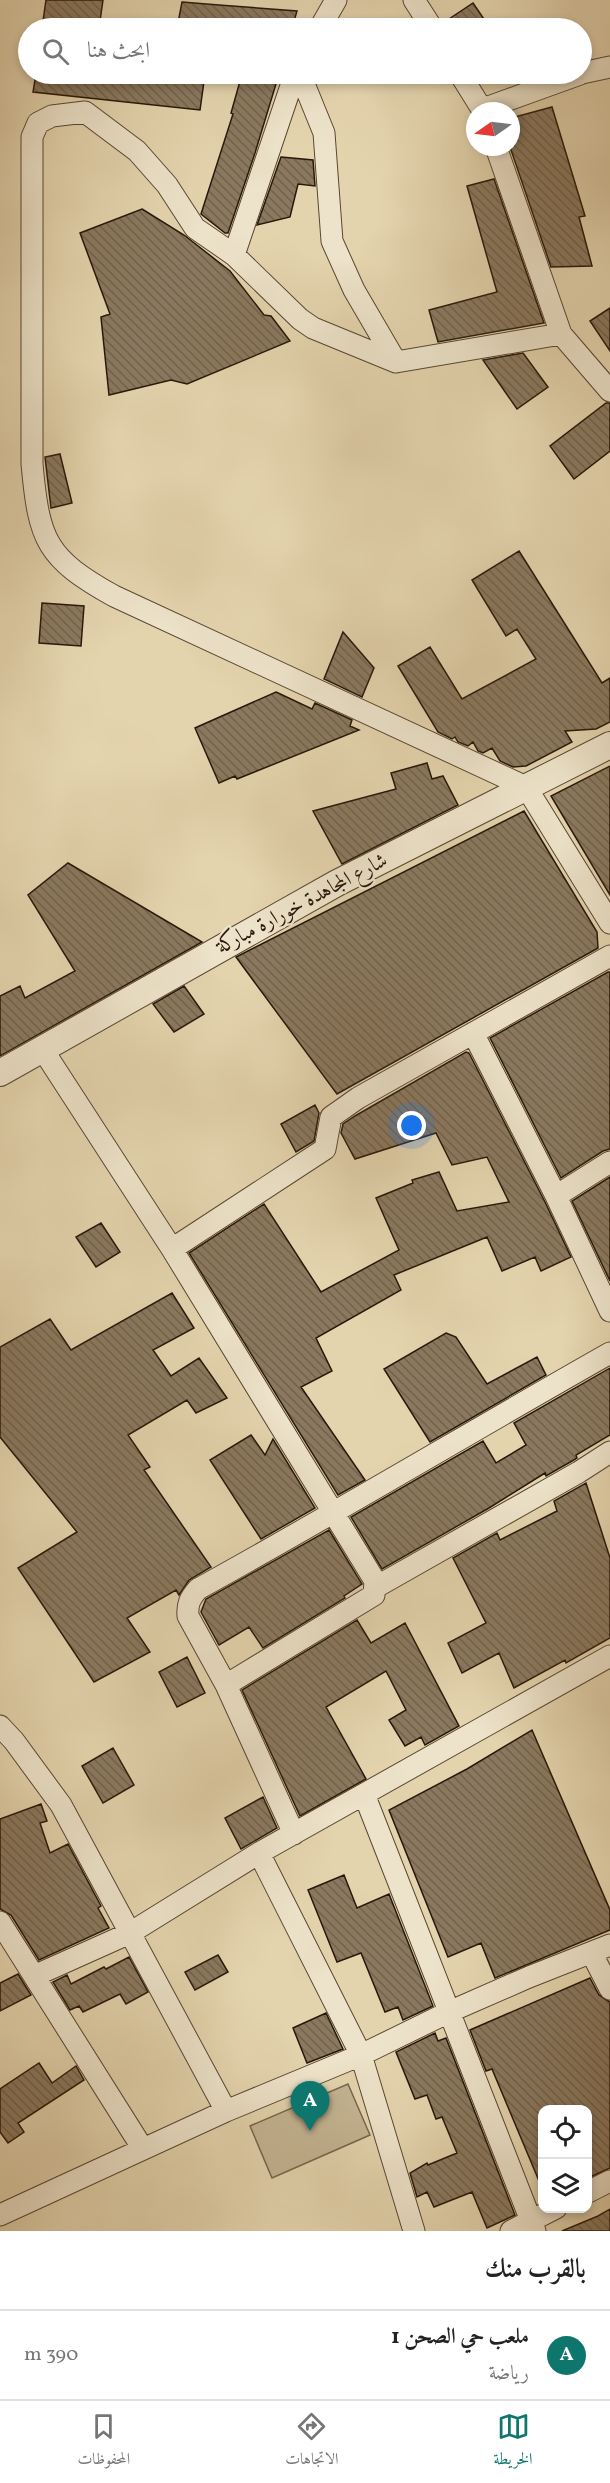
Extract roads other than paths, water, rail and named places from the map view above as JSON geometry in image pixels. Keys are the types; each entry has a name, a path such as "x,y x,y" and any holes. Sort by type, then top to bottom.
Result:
{"street":[{"path":"326,18 336,0"},
{"path":"421,3 428,18"},
{"path":"592,71 610,67"},
{"path":"234,255 292,84"},
{"path":"304,84 324,134 332,241 354,290 396,362"},
{"path":"466,84 478,102"},
{"path":"504,102 552,84"},
{"path":"561,334 396,362 313,328 300,319 234,255 195,228 167,185 137,151 85,112 52,116 38,123 32,137 32,464 35,503 51,548 64,565 80,578 114,596 526,787 610,923"},
{"path":"499,156 561,334 610,392"},
{"name":"شارع المجاهدة خورارة مباركة","path":"0,1073 337,882 610,746"},
{"path":"172,1249 326,1149 331,1117 358,1098 610,956"},
{"path":"473,1033 610,1311"},
{"path":"43,1050 172,1249 372,1574 376,1587 374,1595 226,1685"},
{"path":"555,1196 610,1162"},
{"path":"294,1834 226,1685 188,1616 187,1606 190,1598 198,1589 334,1514 448,1445 610,1353"},
{"path":"376,1587 569,1478 610,1452"},
{"path":"34,1976 130,1933 259,1853 610,1656"},
{"path":"0,1726 14,1741 61,1805 226,2111"},
{"path":"364,1794 533,2226"},
{"path":"259,1853 361,2055 414,2231"},
{"path":"0,1922 143,2149"},
{"path":"0,2214 226,2111 361,2055 449,2012 529,1977 601,1950 610,1989"},
{"path":"592,2190 610,2181"},
{"path":"511,2231 533,2226 550,2213"}],"place":[{"name":"ملعب حي الصحن 1","path":"310,2131"}]}
